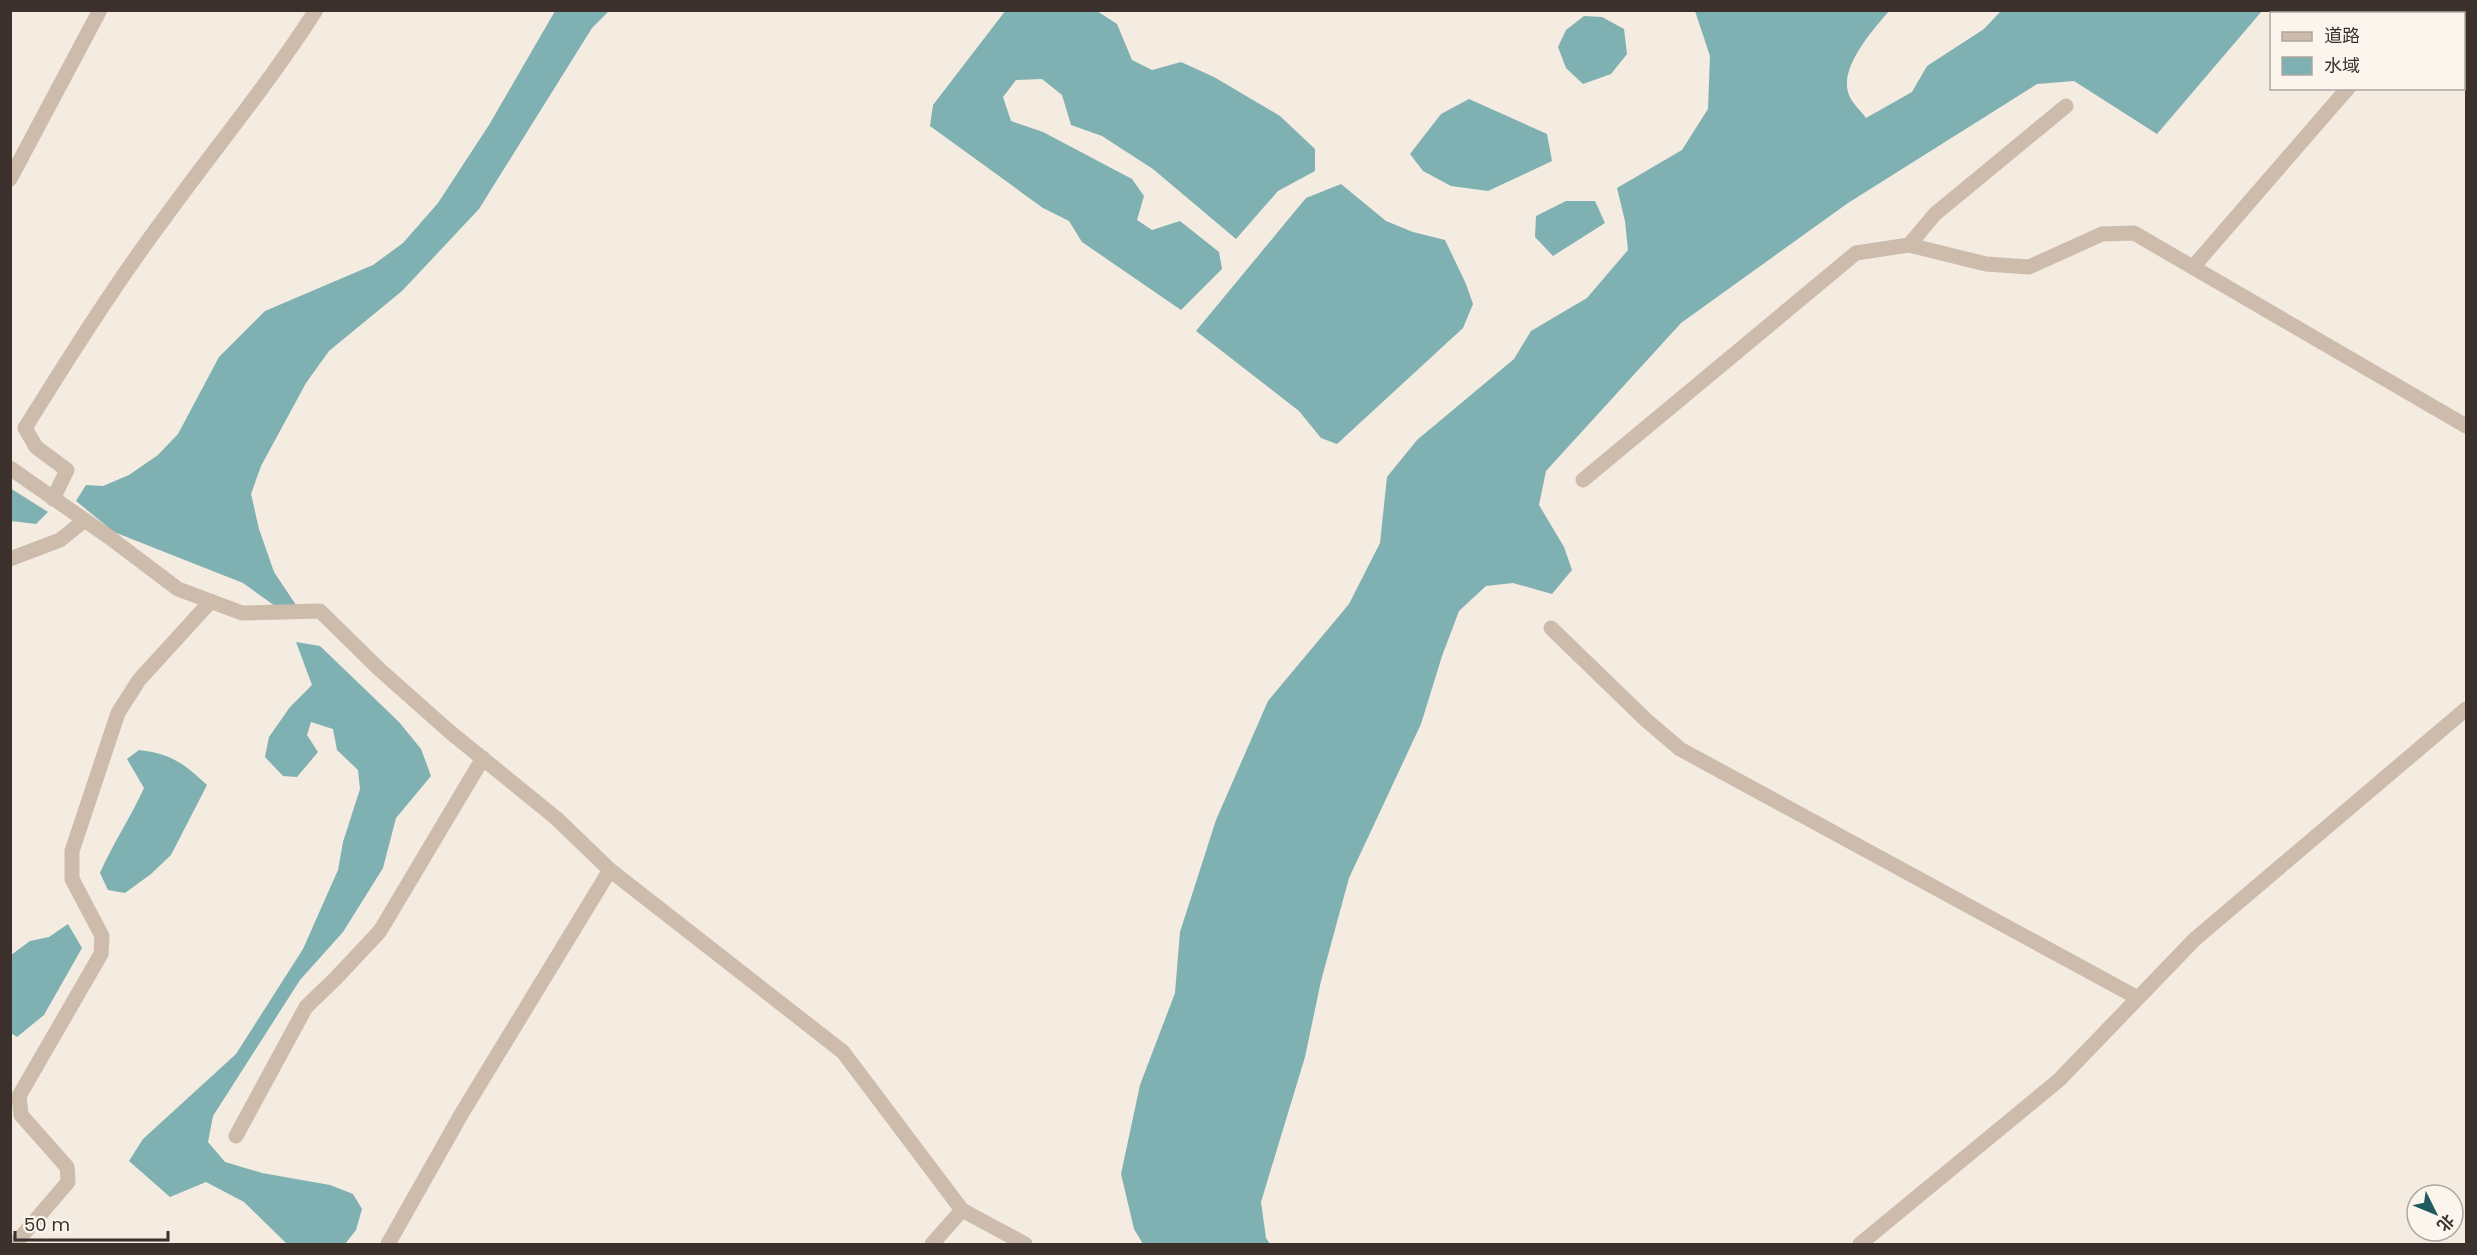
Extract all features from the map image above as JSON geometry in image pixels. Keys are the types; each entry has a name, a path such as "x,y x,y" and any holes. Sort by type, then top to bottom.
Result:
{"street":[{"path":"10,179 100,10"},
{"path":"53,499 67,470 36,447 25,428 86,331 164,217 282,63 316,10"},
{"path":"2193,267 2346,90"},
{"path":"1909,245 1935,214 2066,106"},
{"path":"1583,480 1856,253 1909,245 1986,264 2028,267 2102,234 2134,233 2466,426"},
{"path":"10,468 178,589 242,613 320,611 379,669 556,818 610,870 843,1052 962,1210 1025,1245"},
{"path":"10,559 60,540 85,520"},
{"path":"15,1245 68,1182 67,1167 21,1115 19,1096 101,954 102,936 72,879 72,851 118,713 139,680 211,601"},
{"path":"1551,628 1646,720 1680,749 2138,998"},
{"path":"1860,1245 2059,1080 2195,939 2466,709"},
{"path":"236,1136 306,1007 380,931 483,758"},
{"path":"388,1245 462,1113 610,870"},
{"path":"932,1245 962,1210"}],"water":[{"path":"1006,10 1097,11 1117,24 1132,60 1152,70 1181,62 1214,77 1280,116 1315,149 1315,171 1278,191 1236,239 1153,169 1102,136 1071,125 1062,95 1042,79 1016,80 1003,97 1011,121 1043,132 1132,179 1144,196 1137,220 1152,230 1180,221 1219,252 1222,269 1181,310 1082,242 1069,221 1043,208 930,126 933,105"},
{"path":"555,11 609,11 592,28 479,209 402,291 329,351 306,383 261,466 251,494 259,529 274,572 298,608 275,606 243,583 114,532 76,501 86,485 103,486 129,475 158,455 178,434 219,357 265,311 373,265 403,243 438,203 489,125"},
{"path":"1695,11 1889,11 1859,50 1848,73 1849,95 1866,118 1912,92 1927,66 1984,29 2001,11 2262,11 2157,134 2074,81 2037,84 1848,203 1681,323 1546,471 1539,505 1564,547 1572,570 1552,594 1513,583 1486,586 1459,611 1421,724 1349,878 1321,981 1305,1057 1261,1202 1266,1238 1270,1244 1143,1244 1134,1229 1121,1174 1140,1085 1175,993 1180,932 1216,820 1268,701 1349,604 1380,543 1387,477 1417,440 1514,359 1531,331 1587,298 1628,250 1625,221 1617,188 1682,150 1708,109 1710,56"},
{"path":"1584,16 1602,17 1624,29 1627,54 1611,74 1583,84 1566,68 1558,47 1566,30"},
{"path":"1469,99 1547,134 1552,161 1488,191 1451,186 1423,171 1410,154 1441,114"},
{"path":"1341,184 1386,221 1413,232 1445,240 1473,304 1463,328 1337,444 1321,438 1299,411 1196,331 1306,198"},
{"path":"1566,201 1595,201 1605,223 1553,256 1535,237 1536,216"},
{"path":"10,488 48,512 36,524 11,521"},
{"path":"296,642 320,646 399,722 421,749 431,776 396,818 383,868 343,932 300,980 213,1116 208,1142 225,1162 262,1173 330,1185 353,1194 362,1209 356,1230 345,1244 287,1244 244,1202 206,1182 170,1197 129,1161 143,1139 236,1054 303,949 338,870 343,842 360,789 358,770 337,750 333,729 311,722 307,735 318,752 297,777 283,776 265,757 269,737 290,707 312,685"},
{"path":"139,750 176,760 207,785 171,855 151,874 125,893 108,890 100,873 144,788 127,759"},
{"path":"68,924 82,948 44,1015 17,1037 11,1033 11,955 30,941 49,937"}]}
